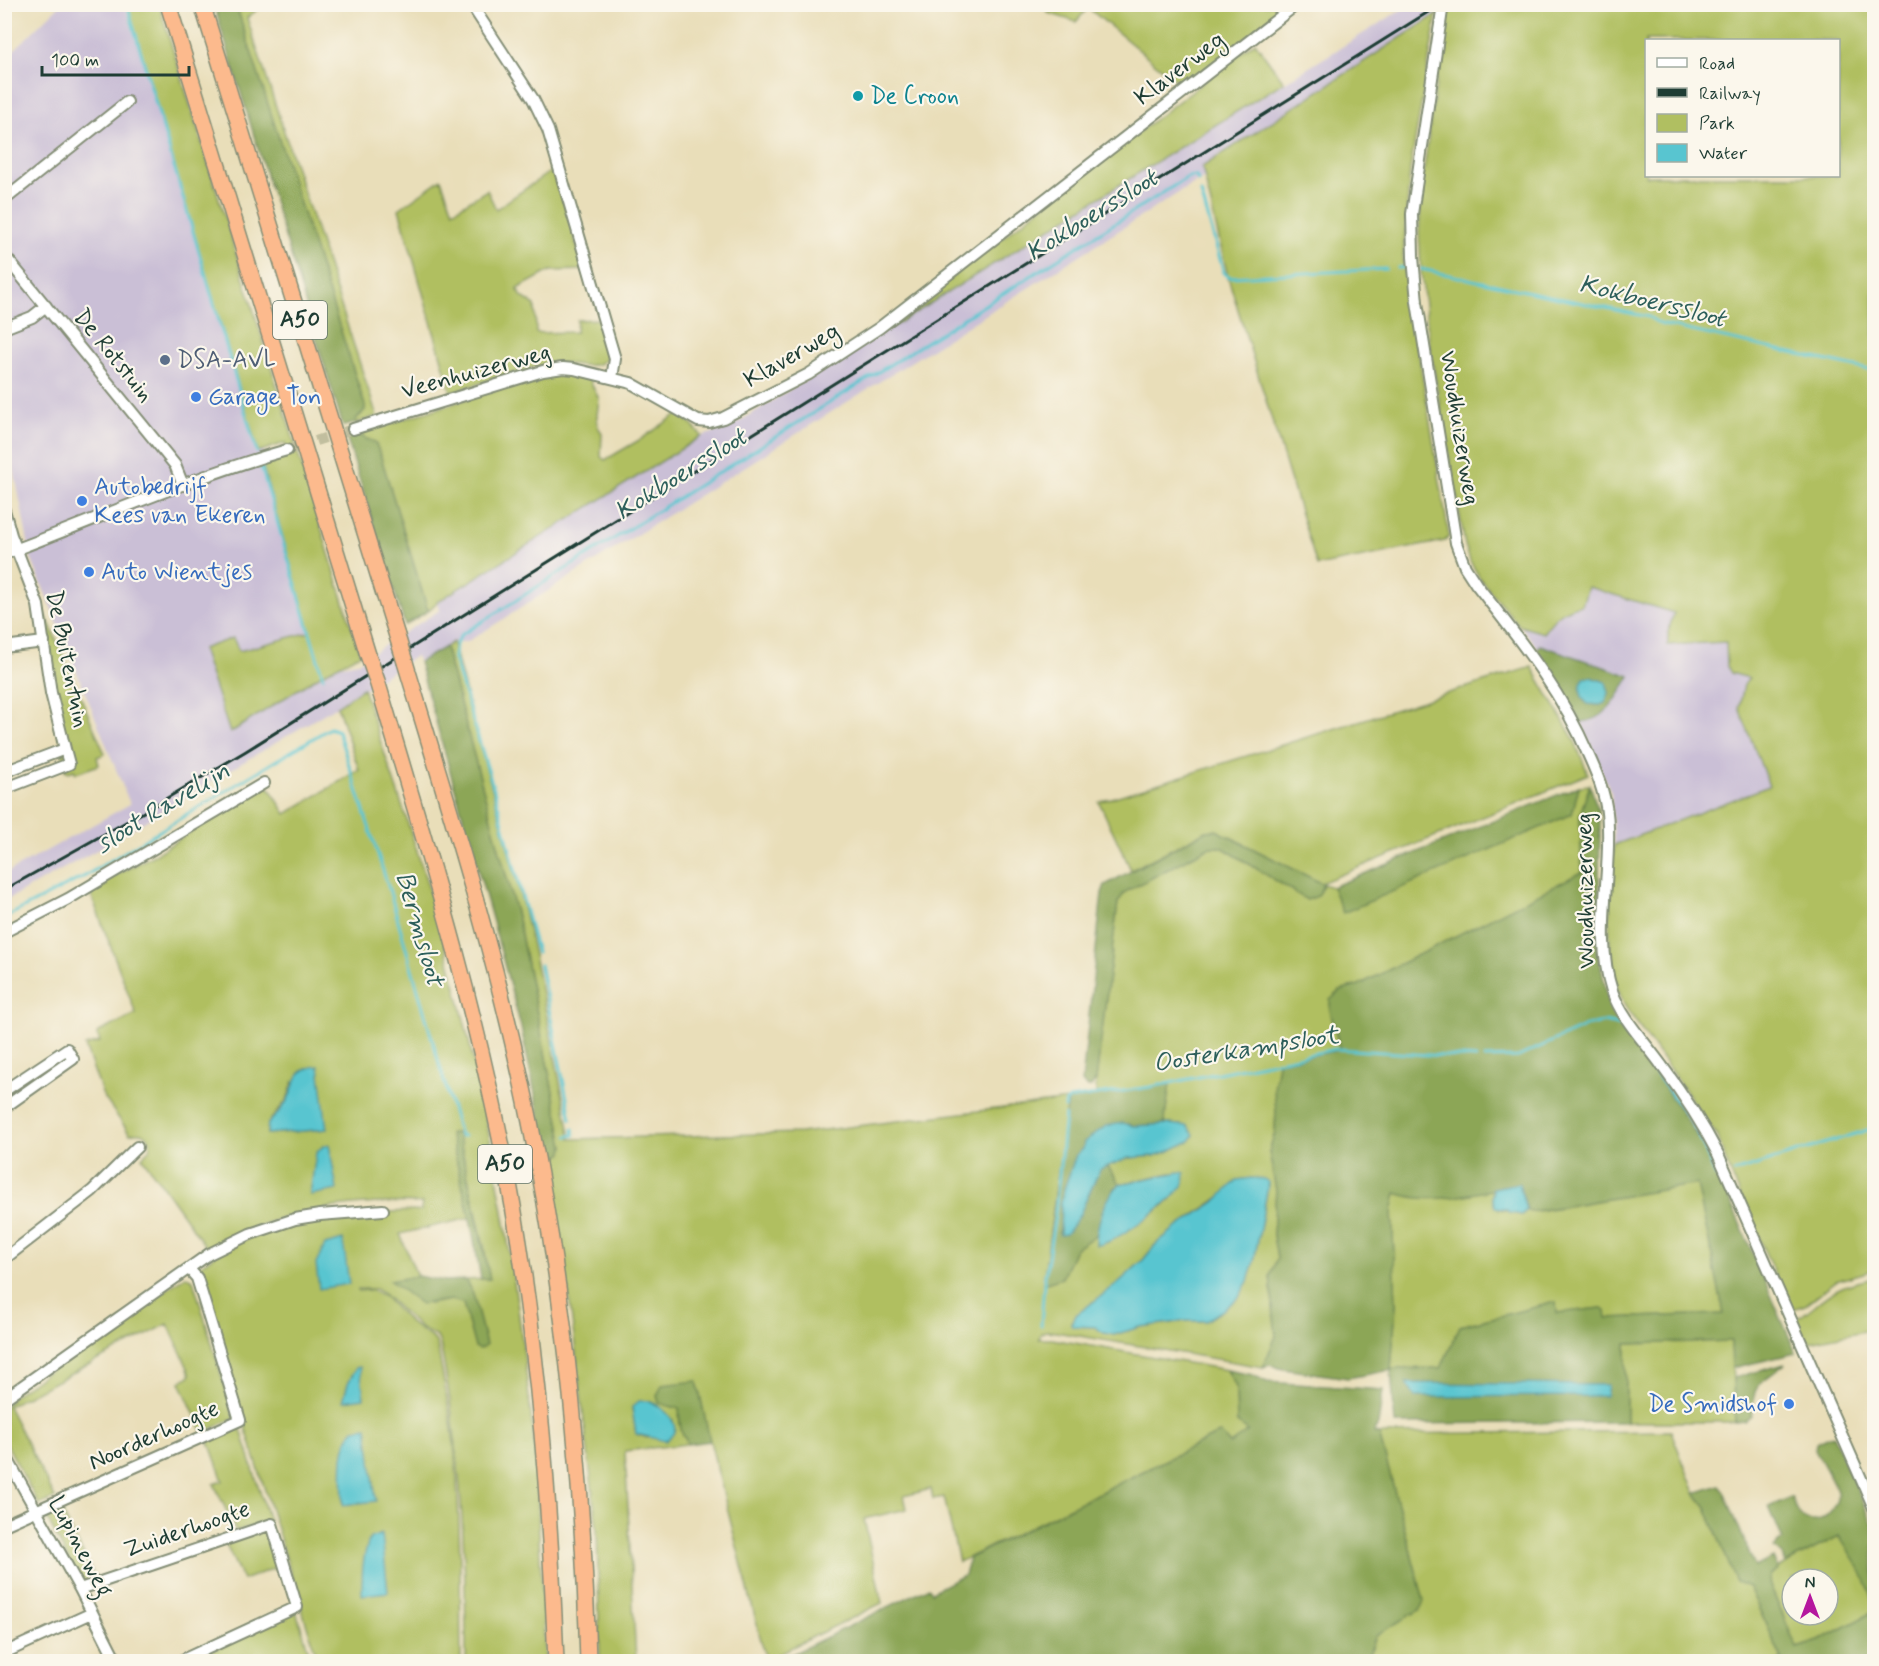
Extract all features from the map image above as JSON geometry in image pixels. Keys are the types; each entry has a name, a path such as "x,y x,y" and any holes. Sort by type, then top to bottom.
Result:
{"highway":[{"name":"A50","path":"168,4 377,681 454,940 486,1071 513,1206 541,1415 548,1487 556,1662"},
{"name":"A50","path":"202,4 405,662 492,956 543,1189 568,1357 576,1426 585,1560 588,1662"}],"street":[{"path":"471,4 533,99 548,130 615,359 612,378"},
{"name":"Klaverweg","path":"612,378 631,383 693,419 703,422 723,418 809,374 879,328 1298,4"},
{"name":"Woudhuizerweg","path":"1443,4 1412,214 1413,256 1417,302 1456,543 1471,575 1552,685 1579,733 1600,782 1607,812 1609,830 1605,909 1606,951 1614,994 1624,1014 1692,1108 1718,1154 1875,1508"},
{"path":"4,200 127,102"},
{"name":"De Rotstuin","path":"4,255 175,465 183,485"},
{"path":"4,328 32,317 46,306"},
{"name":"Veenhuizerweg","path":"352,429 551,369 574,369 612,378"},
{"path":"4,555 183,485 287,450"},
{"name":"De Buitentuin","path":"4,510 38,605 51,693 65,749"},
{"path":"4,647 44,642"},
{"path":"4,772 65,749 69,764 4,789"},
{"path":"4,932 68,899 264,783"},
{"path":"4,1091 67,1049 73,1059 4,1106"},
{"path":"4,1259 93,1191 137,1147"},
{"path":"4,1399 209,1254 277,1224 320,1215 383,1210"},
{"name":"Noorderhoogte","path":"37,1511 240,1420 197,1278 189,1269"},
{"name":"Lupineweg","path":"4,1453 80,1589 117,1662"},
{"path":"4,1526 37,1511"},
{"name":"Zuiderhoogte","path":"80,1589 272,1524 297,1607 178,1662"},
{"path":"4,1653 92,1613"}],"shaded area":[{"path":"60,5 125,5 331,667 358,662 440,610 437,602 702,436 729,428 1409,5 1439,5 1437,14 1202,167 1205,178 467,642 453,642 419,662 416,656 97,850 5,901 5,874 130,804 31,558 5,423 5,59"},
{"path":"1587,587 1674,613 1668,632 1668,645 1726,642 1727,666 1730,673 1749,679 1739,708 1769,786 1614,845 1611,793 1581,722 1589,721 1630,676 1541,646 1538,648 1520,626 1543,633 1560,613 1572,607"}],"green space":[{"path":"127,5 159,5 360,654 322,674 230,733 202,649 233,638 239,651 310,632 261,461 288,454 285,443 258,452"},
{"path":"214,5 236,5 365,406 365,410 356,419 357,423 343,426"},
{"path":"236,5 263,5 247,18 377,416 357,423 356,419 362,414 365,406"},
{"path":"1046,5 1289,5 1184,87 1088,8 1076,22 1048,13"},
{"path":"1459,5 1874,5 1874,1270 1836,1281 1805,1305 1790,1310 1726,1162 1718,1137 1627,1009 1613,971 1610,951 1609,929 1614,845 1769,786 1739,708 1744,685 1749,678 1731,673 1727,666 1726,642 1668,645 1668,632 1674,613 1588,587 1582,605 1560,614 1543,633 1520,626 1481,580 1470,561 1465,545 1430,348 1419,233 1422,183 1446,13"},
{"path":"1437,14 1410,169 1403,260 1449,536 1445,541 1317,566 1228,277 1202,167"},
{"path":"1255,42 1284,82 878,334"},
{"path":"554,169 584,270 550,271 517,289 522,297 535,305 536,333 576,332 577,320 598,319 607,358 595,365 548,363 451,392 399,209 441,179 453,211 487,190 496,209"},
{"path":"570,373 591,378 599,399 598,427 602,433 601,457 605,460 678,414 702,436 437,602 428,611 380,454 375,442 364,438 360,433 546,374"},
{"path":"360,433 364,438 375,442 380,454 428,611 405,625 346,436"},
{"path":"42,606 105,754 97,757 99,765 76,773 74,770 69,772 65,770"},
{"path":"453,642 519,889 571,1139 800,1133 1068,1100 1043,1284 1062,1278 1075,1249 1097,1234 1096,1238 1106,1243 1139,1224 1171,1200 1171,1173 1120,1184 1107,1165 1129,1158 1154,1156 1169,1151 1190,1141 1194,1135 1180,1125 1164,1124 1169,1084 1096,1097 1096,1080 1118,902 1125,892 1210,847 1222,847 1307,900 1318,896 1323,884 1332,887 1343,912 1572,814 1579,786 1590,785 1580,814 1582,872 1357,986 1349,987 1330,1010 1340,1051 1274,1089 1275,1132 1269,1152 1276,1190 1273,1235 1277,1258 1270,1276 1276,1336 1263,1367 1056,1332 1041,1333 1039,1339 1052,1339 1227,1370 1236,1387 1237,1423 1249,1431 1230,1444 1220,1433 959,1562 944,1497 933,1499 931,1489 904,1496 907,1509 864,1519 882,1603 766,1660 697,1381 686,1397 679,1418 688,1444 625,1451 636,1661 600,1661 597,1528 566,1271 548,1156 552,1158 564,1146 518,920 445,647","holes":["1268,1187 1248,1281 1239,1297 1223,1310 1206,1321 1186,1321 1140,1327 1114,1335 1104,1333 1095,1327 1072,1326 1071,1322 1076,1315 1117,1284 1173,1230 1223,1195","650,1401 673,1420 647,1438 636,1434 632,1408"]},
{"path":"1540,645 1630,676 1605,712 1598,717 1581,722 1538,653","holes":["1590,677 1606,682 1600,705 1588,704 1581,693"]},
{"path":"445,647 518,920 564,1146 563,1153 558,1157 548,1156 521,1027 419,662"},
{"path":"1532,667 1574,739 1588,774 1321,883 1216,830 1206,831 1131,870 1099,802"},
{"path":"363,688 435,909 476,1070 512,1268 529,1401 537,1476 545,1661 466,1661 461,1501 453,1422 440,1343 437,1337 420,1328 384,1294 375,1289 358,1289 358,1291 370,1290 384,1296 411,1324 434,1339 437,1344 454,1444 460,1552 461,1661 318,1661 196,1268 227,1248 277,1229 348,1215 421,1211 422,1203 367,1204 311,1211 257,1226 208,1250 142,1157 150,1149 148,1137 142,1133 130,1134 103,1096 85,1046 100,1042 97,1033 136,1014 89,889 154,855 267,784 286,814 359,770 337,706","holes":["293,1082 327,1129 267,1134 268,1123 287,1100","458,1133 484,1246 489,1279 465,1280 473,1294 486,1345 475,1347 463,1303 451,1300 428,1304 391,1281 417,1276 400,1234 470,1218 450,1134"]},
{"path":"1590,785 1598,810 1600,826 1598,953 1609,1004 1711,1157 1796,1353 1732,1368 1731,1341 1626,1344 1626,1422 1395,1424 1391,1370 1348,1378 1283,1369 1270,1365 1263,1367 1276,1336 1270,1276 1277,1258 1273,1235 1276,1190 1269,1152 1275,1132 1274,1089 1278,1062 1340,1050 1330,1010 1330,1000 1340,991 1357,986 1582,872 1580,814","holes":["1519,1184 1529,1212 1697,1184 1724,1314 1607,1318 1606,1310 1602,1308 1557,1313 1556,1302 1460,1326 1441,1368 1391,1369 1396,1305 1392,1211 1396,1193 1411,1197 1441,1198"]},
{"path":"1579,786 1572,814 1343,913 1332,887"},
{"path":"1216,830 1323,884 1318,896 1307,900 1222,847 1209,847 1125,892 1118,902 1096,1080 1091,1087 1086,1087 1082,1082 1102,893 1105,885 1206,831"},
{"path":"1170,1084 1164,1124 1134,1126 1129,1124 1083,1149 1076,1156 1061,1200 1062,1223 1059,1232 1079,1216 1100,1169 1107,1165 1120,1184 1113,1190 1097,1234 1075,1249 1062,1278 1043,1284 1068,1100"},
{"path":"450,1133 458,1133 490,1279 481,1279 470,1218"},
{"path":"1697,1184 1724,1314 1607,1318 1602,1308 1556,1313 1556,1302 1460,1326 1441,1368 1391,1370 1396,1305 1392,1211 1396,1192 1408,1196 1432,1198 1493,1188 1492,1197 1499,1209 1522,1215 1527,1210 1532,1212"},
{"path":"186,1276 193,1280 234,1418 203,1433 180,1382 191,1375 168,1324 8,1406 55,1498 39,1505 5,1441 4,1408 13,1396"},
{"path":"417,1276 445,1281 465,1280 473,1294 486,1345 480,1349 475,1347 463,1303 451,1300 421,1304 390,1281"},
{"path":"1874,1278 1874,1329 1810,1342 1800,1333 1795,1320 1827,1296 1847,1285"},
{"path":"1731,1341 1735,1422 1626,1422 1626,1344"},
{"path":"1785,1364 1760,1383 1755,1392 1751,1416 1745,1421 1735,1422 1733,1378"},
{"path":"1227,1370 1253,1375 1267,1382 1383,1390 1378,1425 1373,1433 1379,1434 1424,1601 1420,1610 1376,1635 1370,1652 1363,1661 778,1661 929,1587 932,1592 964,1575 969,1558 1220,1433 1230,1444 1248,1431 1237,1423 1236,1387"},
{"path":"697,1381 710,1441 688,1444 681,1431 679,1409 659,1403 657,1396 662,1385"},
{"path":"239,1423 269,1521 236,1531 214,1484 223,1481 208,1439"},
{"path":"1671,1431 1695,1493 1706,1507 1736,1581 1749,1587 1782,1660 1779,1662 1368,1662 1376,1635 1424,1601 1379,1434"},
{"path":"1833,1435 1874,1527 1874,1601 1862,1572 1839,1536 1785,1564 1782,1555 1774,1548 1783,1540 1769,1507 1791,1497 1801,1516 1809,1521 1821,1519 1832,1510 1837,1498 1836,1488 1815,1449 1816,1443"},
{"path":"1719,1485 1724,1491 1755,1567 1773,1558 1778,1570 1773,1572 1769,1580 1780,1609 1780,1627 1788,1627 1797,1648 1819,1641 1873,1612 1874,1602 1874,1661 1779,1661 1782,1659 1749,1587 1736,1582 1706,1507 1695,1493"},
{"path":"59,1506 96,1579 80,1582 44,1513"},
{"path":"270,1528 280,1566 243,1580 225,1543"},
{"path":"1839,1536 1868,1582 1873,1612 1819,1641 1797,1648 1788,1627 1840,1627 1840,1567 1780,1567 1780,1609 1768,1578 1778,1568"},
{"path":"296,1611 312,1661 188,1662"}],"water":[{"path":"1590,677 1606,682 1609,693 1605,703 1588,704 1583,699 1581,685 1584,678"},
{"path":"319,1066 327,1129 267,1134 268,1123 285,1104 300,1073 311,1067"},
{"path":"1123,1123 1134,1126 1170,1124 1187,1126 1194,1135 1190,1141 1169,1151 1154,1156 1129,1158 1100,1169 1079,1216 1066,1234 1060,1235 1061,1200 1076,1155 1083,1149 1084,1142 1106,1126"},
{"path":"329,1144 337,1190 310,1195 316,1153"},
{"path":"1179,1172 1185,1173 1183,1184 1168,1201 1115,1238 1096,1245 1102,1212 1110,1196 1120,1184"},
{"path":"1264,1179 1268,1182 1268,1186 1254,1261 1248,1281 1239,1297 1206,1321 1186,1321 1140,1327 1114,1335 1104,1333 1095,1327 1072,1326 1071,1323 1076,1315 1117,1284 1143,1260 1156,1244 1215,1202 1237,1180"},
{"path":"1519,1183 1526,1210 1522,1215 1495,1207 1492,1197 1493,1188"},
{"path":"343,1240 349,1284 319,1289 316,1264 325,1245"},
{"path":"360,1367 364,1398 343,1401 348,1383 356,1368"},
{"path":"1406,1383 1608,1385 1606,1396 1415,1397"},
{"path":"639,1401 650,1401 672,1419 674,1430 672,1436 665,1441 636,1434 632,1407"},
{"path":"367,1427 376,1501 343,1505 343,1455 354,1429"},
{"path":"382,1534 388,1592 362,1595 363,1566 367,1545 370,1538"}],"waterway":[{"path":"127,4 257,452"},
{"path":"482,9 519,4"},
{"name":"Kokboerssloot","path":"537,953 494,790 454,658 456,644 461,635 1188,177 1196,176 1198,181"},
{"name":"Kokboerssloot","path":"1201,193 1224,273 1230,277 1386,269"},
{"name":"Kokboerssloot","path":"1398,268 1407,267"},
{"name":"Kokboerssloot","path":"1421,269 1649,317 1660,324 1874,371"},
{"path":"260,463 323,677"},
{"name":"Bermsloot","path":"4,918 85,876 330,728 338,731 389,889 460,1136 464,1136"},
{"name":"Kokboerssloot","path":"540,965 571,1119"},
{"name":"Oosterkampsloot","path":"1484,1058 1518,1057 1588,1025 1604,1022 1622,1026 1697,1131 1716,1176 1721,1175"},
{"name":"Oosterkampsloot","path":"1065,1108 1066,1102 1070,1099 1150,1087 1336,1049 1476,1058"},
{"name":"Oosterkampsloot","path":"1041,1326 1044,1282 1055,1215 1065,1115"},
{"name":"Oosterkampsloot","path":"1734,1172 1874,1128"},
{"name":"Kokboerssloot","path":"568,1136 574,1135 573,1129"}],"tunnel":[{"path":"287,450 353,429"}],"railway":[{"path":"4,890 142,813 246,751 1441,4"}],"place":[{"name":"De Croon","path":"858,96"},
{"name":"DSA-AVL","path":"165,360"},
{"name":"Garage Ton","path":"196,397"},
{"name":"Autobedrijf Kees van Ekeren","path":"82,501"},
{"name":"Auto Wientjes","path":"89,572"},
{"name":"De Smidshof","path":"1789,1404"}],"water label":[{"name":"sloot Ravelijn","path":"163,808"}]}
